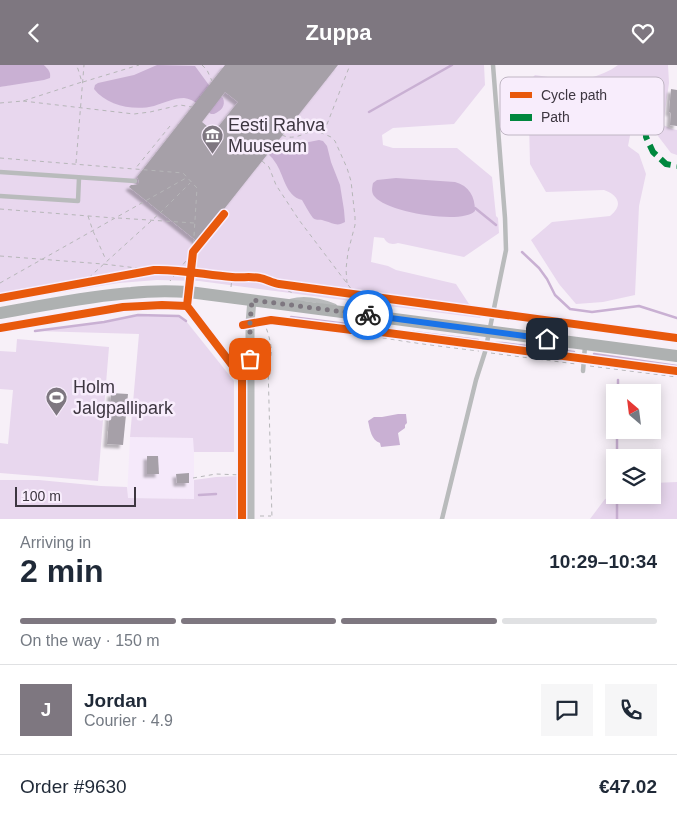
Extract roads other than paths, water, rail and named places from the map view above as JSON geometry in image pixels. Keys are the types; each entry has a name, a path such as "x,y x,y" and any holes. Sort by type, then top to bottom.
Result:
{"street":[{"path":"0,313 129,293 189,292 677,356"},
{"path":"250,517 250,323 252,300"}],"lane":[{"path":"442,519 476,380 486,349 506,250 493,65"},
{"path":"0,172 134,181"},
{"path":"0,195 78,201 79,178"},
{"path":"356,313 380,323 398,325"},
{"path":"408,327 428,323"},
{"path":"583,371 586,344"}],"waterway":[{"path":"369,112 452,65"},
{"path":"475,208 496,225"},
{"path":"522,252 539,268 555,295 570,309 592,312 639,306 677,318"},
{"path":"35,331 104,322 138,315 179,316 186,321"},
{"path":"291,317 347,324"},
{"path":"361,324 376,327"},
{"path":"413,332 478,340"},
{"path":"496,343 574,352"},
{"path":"594,354 677,366"},
{"path":"617,439 617,449"},
{"path":"199,495 216,494"},
{"path":"617,504 617,519"}],"place":[{"name":"Eesti Rahva Muuseum","path":"212,154"},
{"name":"Holm Jalgpallipark","path":"57,416"}]}
